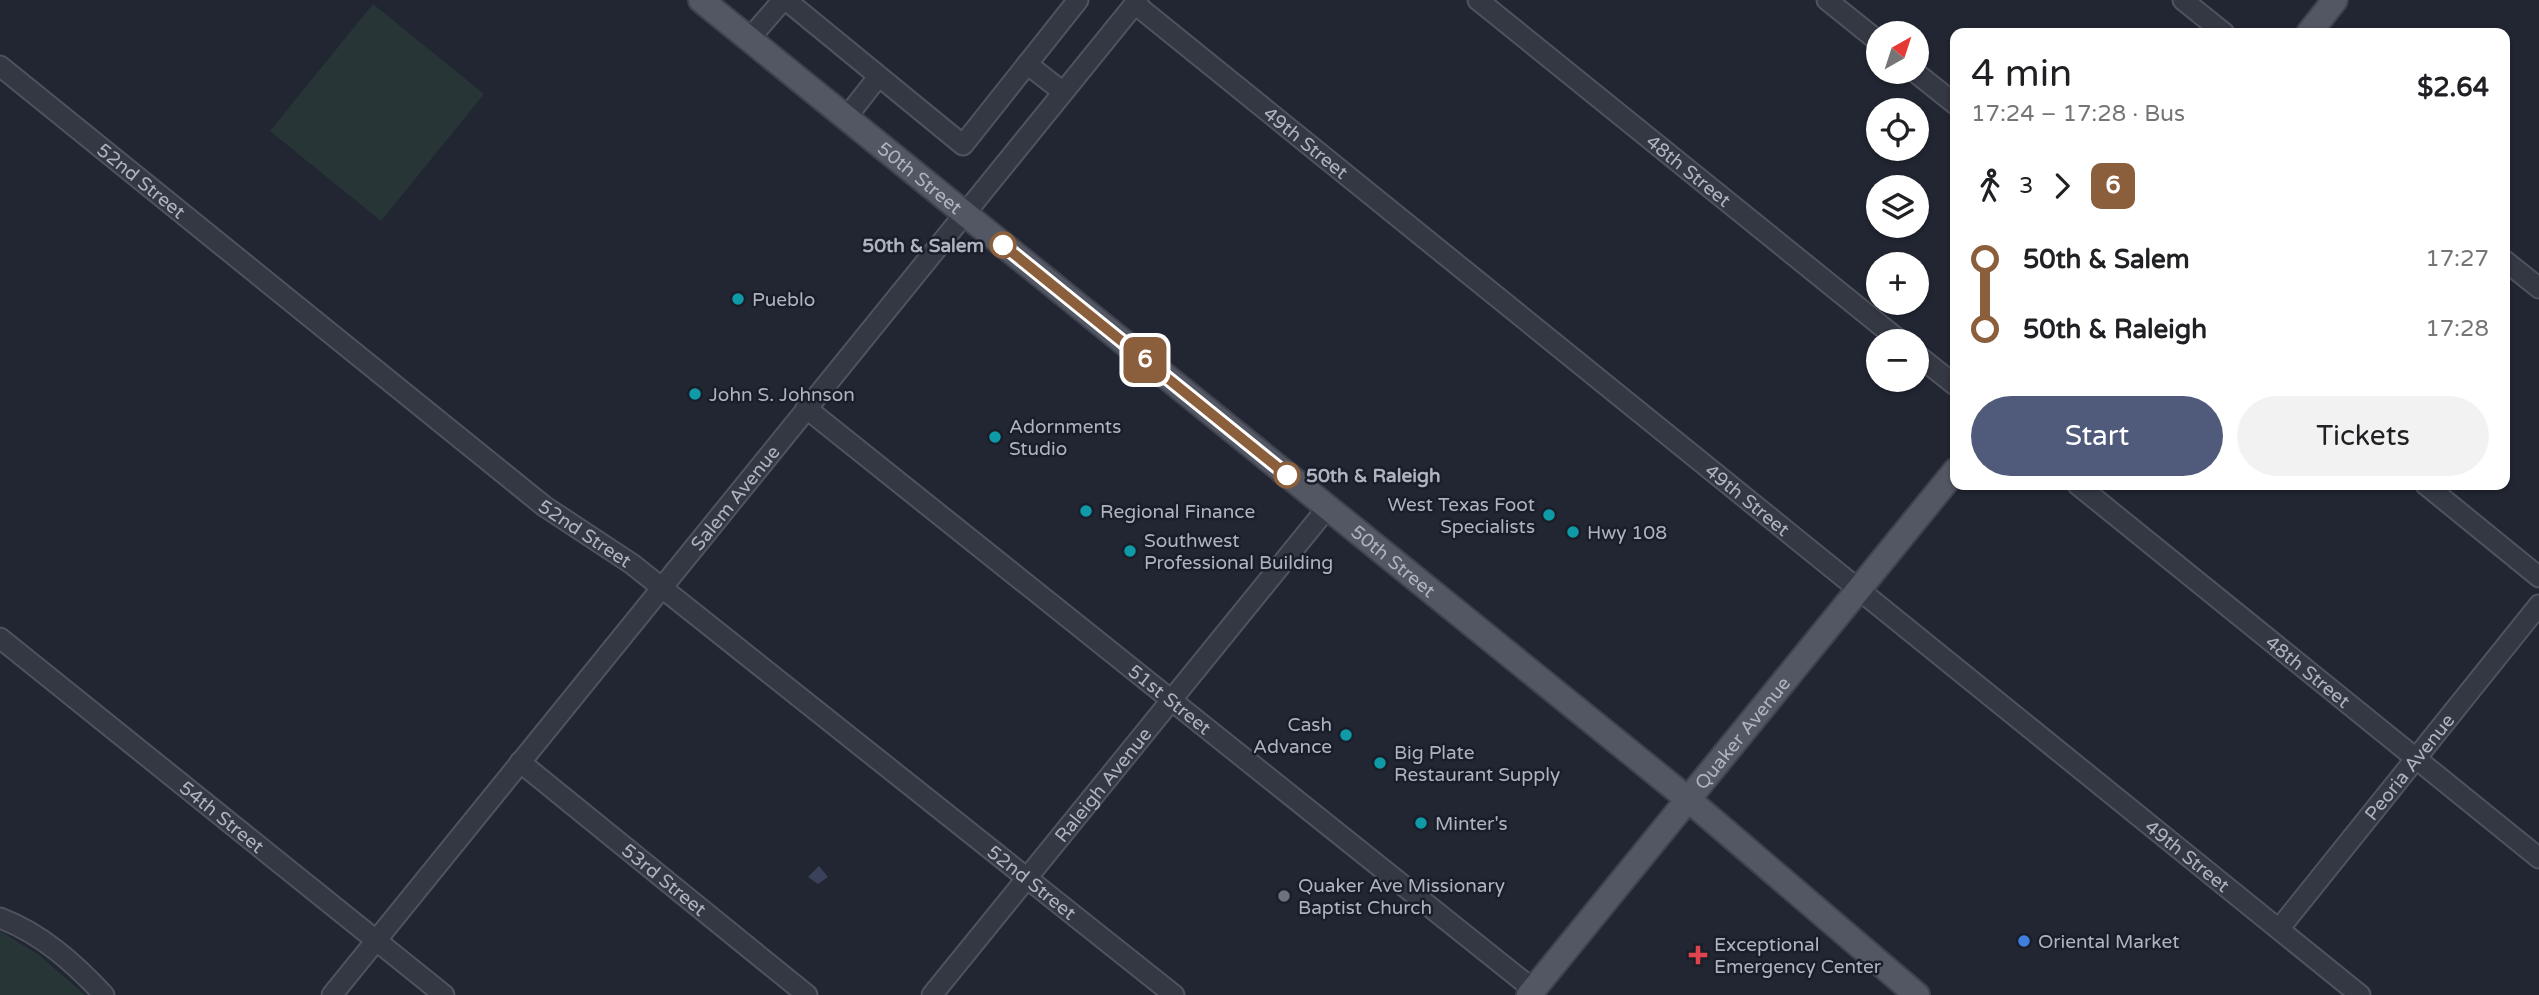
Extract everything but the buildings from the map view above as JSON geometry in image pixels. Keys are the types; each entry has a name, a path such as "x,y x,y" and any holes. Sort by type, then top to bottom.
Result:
{"main road":[{"name":"50th Street","path":"701,0 1689,800 1917,995"},
{"path":"2313,28 2335,0"},
{"name":"Quaker Avenue","path":"1532,992 1950,477"}],"street":[{"path":"750,38 785,0 963,145 1027,64 1068,4"},
{"name":"48th Street","path":"1478,0 1885,329"},
{"path":"1827,0 1866,31"},
{"path":"2182,0 2218,28"},
{"name":"Salem Avenue","path":"332,995 1136,2"},
{"name":"49th Street","path":"1136,2 2360,995"},
{"path":"1027,64 1063,92"},
{"name":"52nd Street","path":"0,66 544,506 632,564 1174,995"},
{"path":"846,118 878,77"},
{"path":"1929,83 1950,100"},
{"path":"2510,265 2539,288"},
{"path":"1929,364 1950,381"},
{"name":"51st Street","path":"806,408 1532,992"},
{"name":"48th Street","path":"2084,490 2539,858"},
{"path":"2432,490 2539,577"},
{"name":"Raleigh Avenue","path":"932,995 1328,507"},
{"name":"Peoria Avenue","path":"2279,929 2539,605"},
{"name":"54th Street","path":"0,638 444,995"},
{"name":"53rd Street","path":"520,762 807,995"},
{"path":"9,921 52,947 104,995"}],"shaded area":[{"path":"373,4 484,94 381,221 270,131"},
{"path":"0,931 38,954 85,995 0,995"}],"water":[{"path":"819,866 828,877 818,884 808,877"}],"bus line":[{"name":"6","path":"1003,245 1287,475"}],"place":[{"name":"50th & Salem","path":"1003,245"},
{"name":"Pueblo","path":"738,299"},
{"name":"John S. Johnson","path":"695,394"},
{"name":"Adornments Studio","path":"995,437"},
{"name":"50th & Raleigh","path":"1287,475"},
{"name":"Regional Finance","path":"1086,511"},
{"name":"West Texas Foot Specialists","path":"1549,515"},
{"name":"Hwy 108","path":"1573,532"},
{"name":"Southwest Professional Building","path":"1130,551"},
{"name":"Cash Advance","path":"1346,735"},
{"name":"Big Plate Restaurant Supply","path":"1380,763"},
{"name":"Minter's","path":"1421,823"},
{"name":"Quaker Ave Missionary Baptist Church","path":"1284,896"},
{"name":"Oriental Market","path":"2024,941"},
{"name":"Exceptional Emergency Center","path":"1698,955"}]}
